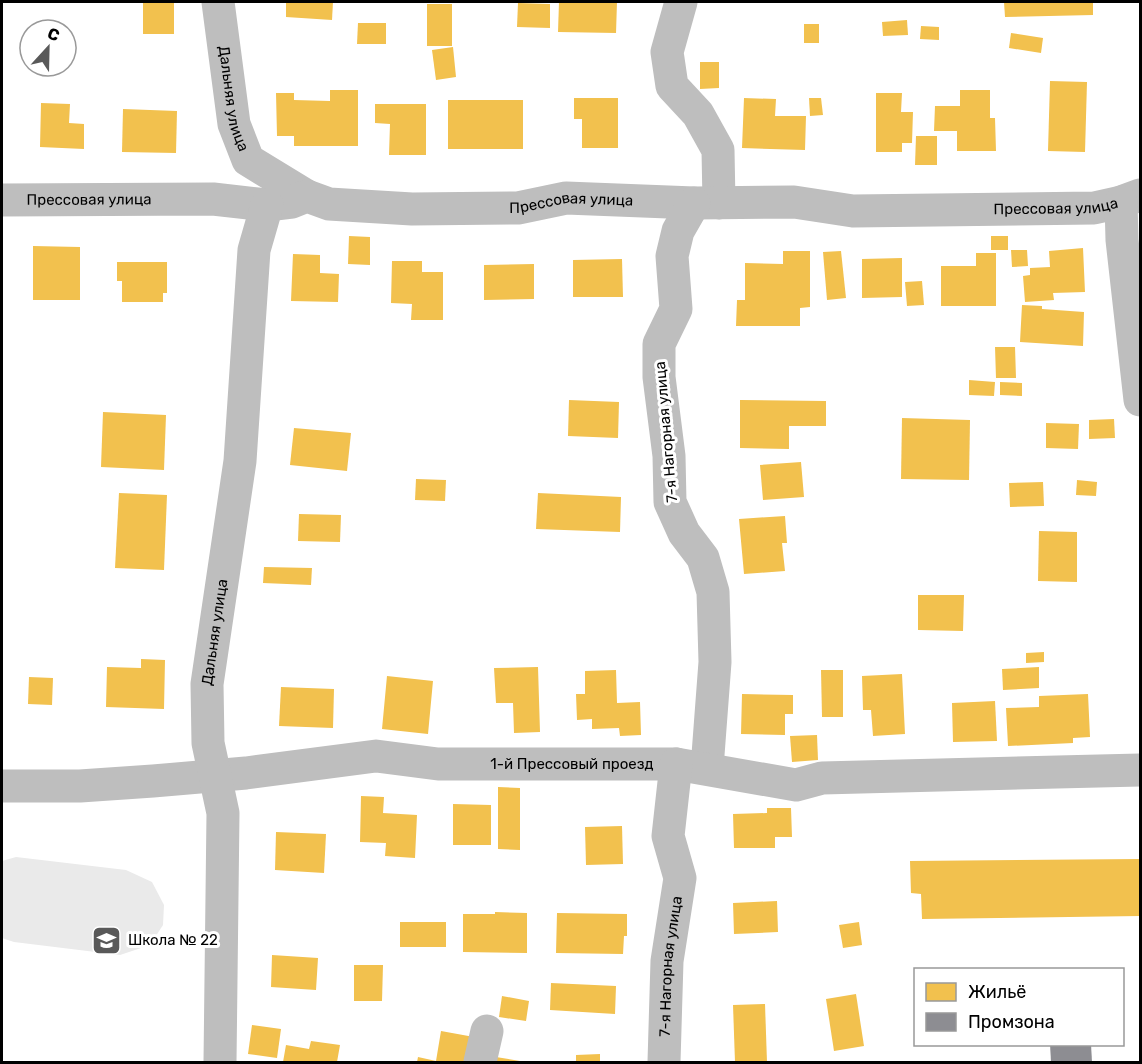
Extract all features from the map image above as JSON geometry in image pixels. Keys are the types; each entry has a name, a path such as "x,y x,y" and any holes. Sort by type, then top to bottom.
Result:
{"street":[{"name":"Дальняя улица","path":"218,2 234,124 248,160 307,196"},
{"path":"681,2 668,52 672,86 698,114 718,150 706,203"},
{"name":"Прессовая улица","path":"2,201 213,199 267,205 292,202 307,196 329,204 412,209 518,207 566,198 706,203 795,202 853,211 1094,208 1131,198"},
{"path":"1131,198 1122,240 1140,400"},
{"name":"7-я Нагорная улица","path":"664,1062 667,961 680,878 668,837 692,766 715,662 713,592 703,558 684,533 670,502 669,456 658,377 659,344 676,309 672,256 678,231 706,203"},
{"name":"Дальняя улица","path":"220,1062 223,813 208,743 207,684 240,461 254,250 267,205"},
{"name":"1-й Прессовый проезд","path":"2,786 80,786 215,776 376,756 438,764 692,766 796,784 822,778 1140,770"},
{"path":"480,1062 487,1031"}],"shaded area":[{"path":"16,857 126,870 152,882 164,905 163,925 150,945 120,955 14,942 2,938 2,861"}],"building: Жильё":[{"path":"143,2 174,2 174,34 143,34"},
{"path":"286,2 333,2 332,20 286,17"},
{"path":"559,2 617,2 616,33 558,32"},
{"path":"1004,2 1093,2 1093,15 1005,17"},
{"path":"518,3 550,4 550,28 517,27"},
{"path":"427,4 452,4 452,46 427,46"},
{"path":"907,20 908,35 883,36 882,22"},
{"path":"358,23 386,23 386,44 357,44"},
{"path":"804,24 819,24 819,43 804,43"},
{"path":"921,26 939,27 939,40 920,39"},
{"path":"1011,33 1043,38 1041,53 1009,48"},
{"path":"453,47 456,77 436,80 432,50"},
{"path":"700,62 719,62 719,88 700,89"},
{"path":"1050,81 1087,82 1085,152 1048,151"},
{"path":"330,90 358,90 358,146 294,146 294,136 277,136 276,93 294,93 294,100 330,101"},
{"path":"960,90 990,90 990,118 995,118 996,151 957,151 957,131 934,131 935,106 960,106"},
{"path":"876,93 902,93 901,112 913,112 912,143 902,143 902,152 876,152"},
{"path":"574,98 618,98 618,148 582,148 582,119 574,119"},
{"path":"744,98 776,99 775,116 806,116 805,150 742,148"},
{"path":"809,98 821,98 823,115 810,116"},
{"path":"448,100 523,100 523,149 448,149"},
{"path":"41,103 70,104 69,123 84,124 84,149 40,147"},
{"path":"375,104 426,104 426,155 389,155 390,124 375,123"},
{"path":"123,109 177,111 176,153 122,152"},
{"path":"916,136 937,136 937,165 915,165"},
{"path":"349,236 370,237 370,265 348,264"},
{"path":"991,236 1008,236 1008,250 991,250"},
{"path":"33,246 80,247 80,300 33,300"},
{"path":"1083,248 1085,292 1053,293 1054,300 1025,302 1023,276 1030,275 1030,268 1050,267 1049,251"},
{"path":"1011,250 1027,250 1028,266 1012,267"},
{"path":"783,251 810,251 810,307 800,308 800,326 736,326 737,300 745,300 745,263 783,264"},
{"path":"841,251 846,298 827,300 823,252"},
{"path":"976,253 996,253 996,306 941,306 941,266 976,266"},
{"path":"293,254 320,255 320,273 339,274 338,302 291,301"},
{"path":"902,258 902,297 862,298 862,259"},
{"path":"622,259 623,297 573,297 573,260"},
{"path":"392,261 422,261 422,272 443,272 443,320 411,320 412,304 391,303"},
{"path":"117,262 167,262 167,293 163,293 163,302 122,302 122,281 117,281"},
{"path":"534,264 534,299 484,300 484,265"},
{"path":"922,281 924,305 907,306 905,282"},
{"path":"1022,305 1084,312 1083,346 1020,342"},
{"path":"995,347 1015,347 1016,378 996,378"},
{"path":"969,380 995,382 994,396 969,395"},
{"path":"1000,382 1022,383 1022,396 1000,395"},
{"path":"569,400 619,402 618,438 568,436"},
{"path":"740,400 826,401 826,426 789,426 789,449 740,448"},
{"path":"103,412 166,415 164,470 101,467"},
{"path":"902,418 970,420 969,480 901,479"},
{"path":"1114,419 1115,438 1089,439 1089,420"},
{"path":"1046,423 1079,424 1078,449 1046,448"},
{"path":"294,428 351,433 347,471 290,465"},
{"path":"801,462 804,497 763,500 760,465"},
{"path":"416,479 446,480 445,501 415,500"},
{"path":"1077,480 1097,482 1096,496 1076,495"},
{"path":"1043,482 1044,506 1010,507 1009,483"},
{"path":"119,493 167,495 164,570 115,568"},
{"path":"538,493 621,497 620,532 536,529"},
{"path":"299,514 341,515 340,542 298,541"},
{"path":"785,516 787,543 782,543 785,571 744,574 739,519"},
{"path":"1039,531 1077,532 1077,582 1038,581"},
{"path":"264,567 312,568 311,585 263,583"},
{"path":"918,595 964,595 963,631 918,630"},
{"path":"1044,652 1044,662 1026,663 1026,653"},
{"path":"141,659 165,660 164,709 106,707 107,667 141,668"},
{"path":"538,667 540,732 514,733 513,703 496,703 494,668"},
{"path":"1039,667 1039,688 1003,690 1002,669"},
{"path":"616,670 617,703 640,702 641,735 620,736 619,728 592,729 592,719 577,720 576,694 585,694 585,671"},
{"path":"821,670 843,670 843,717 822,717"},
{"path":"902,674 905,734 873,736 871,710 863,710 862,676"},
{"path":"387,676 433,681 428,734 382,729"},
{"path":"29,677 53,678 52,705 28,704"},
{"path":"281,687 334,689 333,728 279,726"},
{"path":"742,694 793,695 793,714 785,714 785,735 741,734"},
{"path":"1088,694 1090,737 1073,738 1073,743 1008,746 1006,708 1039,707 1039,696"},
{"path":"995,701 997,741 953,742 952,703"},
{"path":"817,735 818,760 792,762 790,736"},
{"path":"498,787 520,788 520,850 498,849"},
{"path":"361,796 384,797 383,813 417,815 415,858 385,856 386,843 360,842"},
{"path":"453,804 491,805 491,845 453,845"},
{"path":"767,808 791,808 792,837 775,837 775,848 734,848 733,814 767,813"},
{"path":"622,826 623,864 586,865 585,827"},
{"path":"276,832 326,834 324,873 275,870"},
{"path":"1140,859 1140,916 922,919 921,894 911,893 910,861"},
{"path":"777,901 778,932 734,934 733,903"},
{"path":"495,912 527,913 527,953 463,952 463,914 495,914"},
{"path":"557,913 627,914 627,936 624,936 623,954 556,953"},
{"path":"400,922 446,922 446,947 400,947"},
{"path":"859,922 862,945 843,948 839,925"},
{"path":"272,955 318,958 316,990 271,987"},
{"path":"354,965 383,965 382,1001 354,1001"},
{"path":"551,983 616,986 615,1014 550,1010"},
{"path":"856,994 864,1046 834,1051 826,999"},
{"path":"502,996 529,1001 526,1021 499,1017"},
{"path":"765,1004 767,1062 735,1062 733,1005"},
{"path":"252,1025 281,1029 277,1058 248,1054"},
{"path":"441,1031 474,1037 469,1062 417,1062 418,1057 436,1061"},
{"path":"311,1041 340,1045 337,1062 283,1062 286,1045 309,1049"},
{"path":"600,1054 600,1062 576,1062 576,1055"},
{"path":"496,1057 520,1061 520,1062 495,1062"}],"building: Промзона":[{"path":"1050,1046 1091,1046 1092,1062 1051,1062"}],"place":[{"name":"Школа № 22","path":"107,940"}]}
